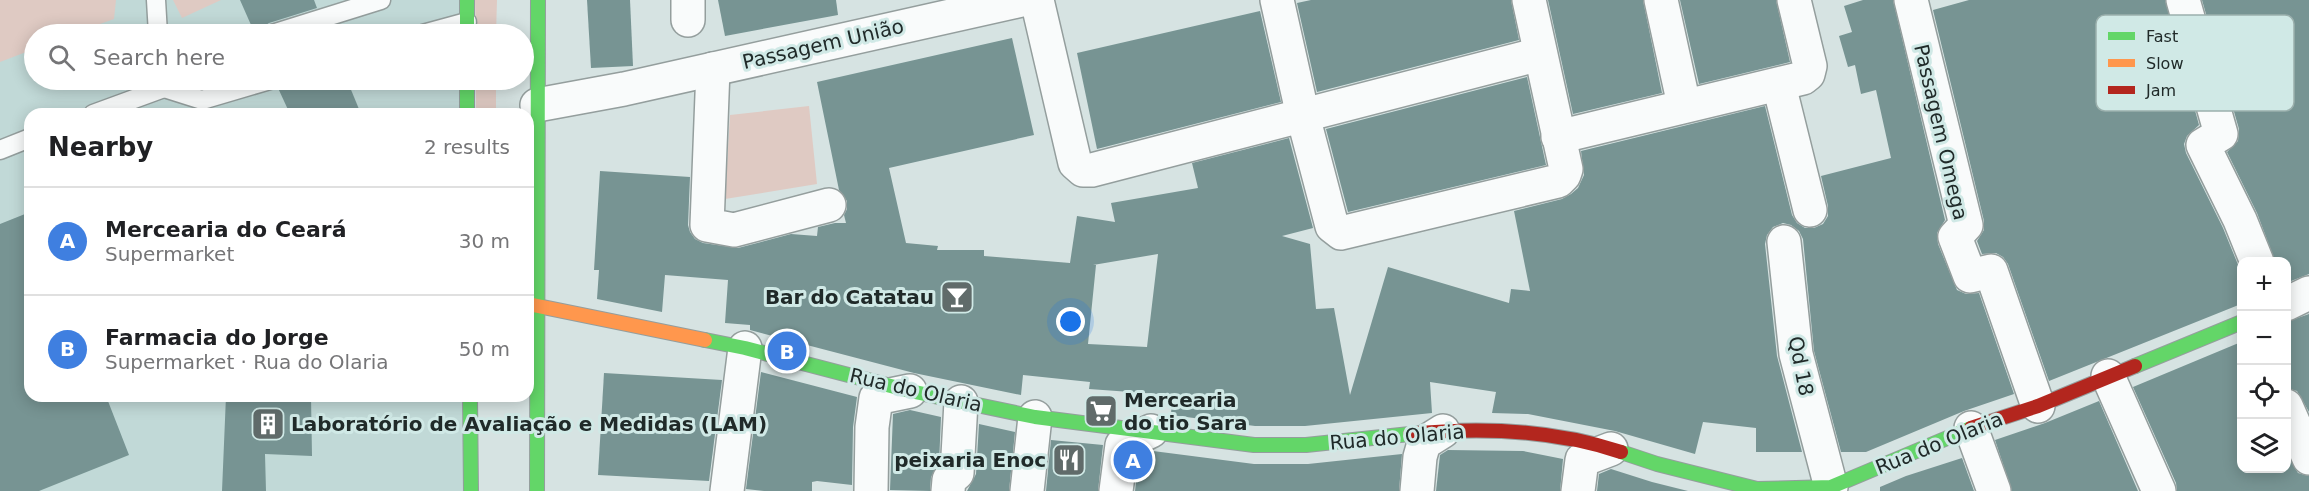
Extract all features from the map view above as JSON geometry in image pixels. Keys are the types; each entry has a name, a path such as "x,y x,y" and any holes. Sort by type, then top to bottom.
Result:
{"street":[{"path":"467,0 467,24"},
{"path":"534,256 538,0"},
{"name":"Passagem União","path":"537,105 624,89 1022,0"},
{"path":"1037,0 1075,163 1083,170 1092,170 1540,54"},
{"path":"1277,0 1332,226 1341,233 1558,180 1564,175 1566,168 1529,0"},
{"path":"1660,0 1684,105"},
{"path":"1558,137 1803,78 1808,74 1810,66 1794,0"},
{"name":"Passagem Omega","path":"1911,0 1966,225 1955,237 1970,276 1990,271 2038,406"},
{"path":"2183,0 2187,15"},
{"path":"713,69 707,225 734,230 829,205"},
{"path":"1779,85 1810,210"},
{"path":"467,90 467,108"},
{"path":"2214,111 2221,134 2203,145 2256,257"},
{"name":"Qd 18","path":"1784,242 1796,354 1832,489"},
{"path":"2291,302 2309,293"},
{"name":"Rua do Olaria","path":"534,306 745,348 910,391 1035,417 1254,445 1306,445 1443,431 1525,432 1611,449 1726,486 1757,489 1832,489 1971,428 2038,406 2237,324"},
{"path":"728,491 745,348"},
{"path":"534,352 537,491"},
{"path":"2108,376 2159,491"},
{"path":"871,491 872,427 876,398 910,391"},
{"path":"470,402 471,491"},
{"path":"948,491 949,480 957,473 961,402"},
{"path":"1027,491 1035,417"},
{"path":"2291,417 2309,458"},
{"path":"1971,428 1994,491"},
{"path":"1116,491 1122,445 1151,431"},
{"path":"1418,491 1420,457 1424,443 1443,431"},
{"path":"1578,491 1582,460 1611,449"}],"lane":[{"path":"156,0 157,24"},
{"path":"304,24 381,0"},
{"path":"107,108 148,90"},
{"path":"183,90 202,100 236,90"},
{"path":"0,150 24,140"}],"shaded area":[{"path":"0,0 467,0 467,24 24,24 24,90 467,90 467,108 24,108 24,402 470,402 471,491 0,491"},
{"path":"0,0 116,0 114,19 100,24 24,24 24,53 0,62"},
{"path":"173,0 221,0 182,18"},
{"path":"475,0 497,0 496,24 476,24"},
{"path":"476,90 496,90 496,108 476,108"},
{"path":"809,106 817,184 725,199 730,115"}],"building":[{"path":"240,0 314,0 317,8 268,24 251,24"},
{"path":"587,0 630,0 633,66 591,68"},
{"path":"718,0 836,0 838,15 725,36"},
{"path":"1311,0 1511,0 1519,40 1317,92 1297,3"},
{"path":"1548,0 1643,0 1662,93 1573,114"},
{"path":"1680,0 1776,0 1790,62 1699,84"},
{"path":"1863,0 1893,0 1945,220 1937,233 1938,244 1957,290 1966,294 1979,293 2014,394 1964,411 1866,452 1841,452 1814,351 1803,239 1799,231 1783,223 1773,227 1767,235 1765,244 1777,356 1802,452 1756,452 1756,428 1703,422 1695,454 1615,431 1528,414 1492,413 1496,392 1430,382 1432,413 1305,426 1255,426 1171,415 1172,395 1089,389 1090,382 1023,375 1021,395 914,373 750,330 750,325 725,323 728,280 665,275 662,312 597,299 599,270 594,270 600,171 690,177 688,225 695,239 703,243 738,248 791,234 817,236 818,227 846,223 844,215 847,201 839,190 817,82 1012,38 1034,135 889,168 906,243 938,246 937,250 984,250 984,256 1070,263 1077,216 1115,222 1111,203 1198,188 1192,163 1289,138 1313,228 1282,236 1310,244 1316,309 1334,308 1350,395 1388,267 1509,303 1511,289 1530,291 1514,211 1562,199 1578,188 1584,175 1581,151 1765,106 1792,215 1797,223 1805,228 1814,228 1823,224 1828,216 1828,206 1821,176 1891,158 1876,90 1861,94 1855,65 1848,67 1839,36 1852,32 1844,6","holes":["1158,254 1147,347 1088,344 1096,265 1093,265"]},
{"path":"1969,0 2165,0 2169,15 2096,15 2096,111 2195,111 2199,125 2187,136 2184,144 2186,153 2237,262 2237,306 2049,381 2008,264 1996,253 1982,254 1977,241 1984,230 1984,221 1933,10"},
{"path":"2202,0 2309,0 2309,274 2291,281 2291,257 2274,257 2257,213 2227,152 2238,141 2239,129 2234,111 2294,111 2294,15 2206,15"},
{"path":"1260,11 1281,102 1097,149 1077,53"},
{"path":"1527,77 1546,165 1348,212 1326,129"},
{"path":"279,90 351,90 359,108 287,108"},
{"path":"24,214 24,402 108,402 129,455 39,491 0,491 0,224"},
{"path":"2309,314 2309,412 2297,391 2291,389 2291,320"},
{"path":"2237,344 2237,473 2291,473 2291,461 2298,473 2309,476 2309,491 2177,491 2176,483 2133,387"},
{"path":"761,372 857,397 853,427 852,485 817,481 812,482 812,491 746,489"},
{"path":"604,373 722,380 709,481 598,475"},
{"path":"2099,401 2138,491 2012,491 1995,440"},
{"name":"Laboratório de Avaliação e Medidas (LAM)","path":"226,402 311,402 312,456 265,454 266,491 222,491"},
{"path":"910,410 941,417 939,464 931,477 930,491 890,490 893,414"},
{"path":"979,424 1015,432 1009,491 967,491 976,474"},
{"path":"1051,440 1103,445 1098,491 1046,491"},
{"path":"1448,450 1523,451 1563,459 1560,491 1436,491 1440,455"},
{"path":"1153,451 1254,464 1308,464 1402,454 1399,491 1135,491 1139,457"},
{"path":"1962,458 1974,491 1880,491 1880,487 1906,476"},
{"path":"1611,469 1688,491 1597,491 1599,474"}],"traffic: fast":[{"path":"467,0 467,24"},
{"path":"537,491 538,0"},
{"path":"467,90 467,108"},
{"path":"2135,366 2237,324"},
{"path":"705,340 745,348 910,391 1035,417 1254,445 1306,445 1410,434"},
{"path":"470,402 471,491"},
{"path":"1621,452 1657,464 1757,489 1831,487 1971,428"}],"traffic: slow":[{"path":"534,305 705,340"}],"traffic: jam":[{"path":"1971,428 2038,406 2135,366"},
{"path":"1410,434 1463,431 1516,432 1569,439 1621,452"}],"place":[{"name":"Bar do Catatau","path":"957,297"},
{"name":"Farmacia do Jorge","path":"787,351"},
{"name":"Mercearia do tio Sara","path":"1101,411"},
{"name":"Laboratório de Avaliação e Medidas (LAM)","path":"268,424"},
{"name":"peixaria Enoc","path":"1069,460"},
{"name":"Mercearia do Ceará","path":"1133,460"}]}
